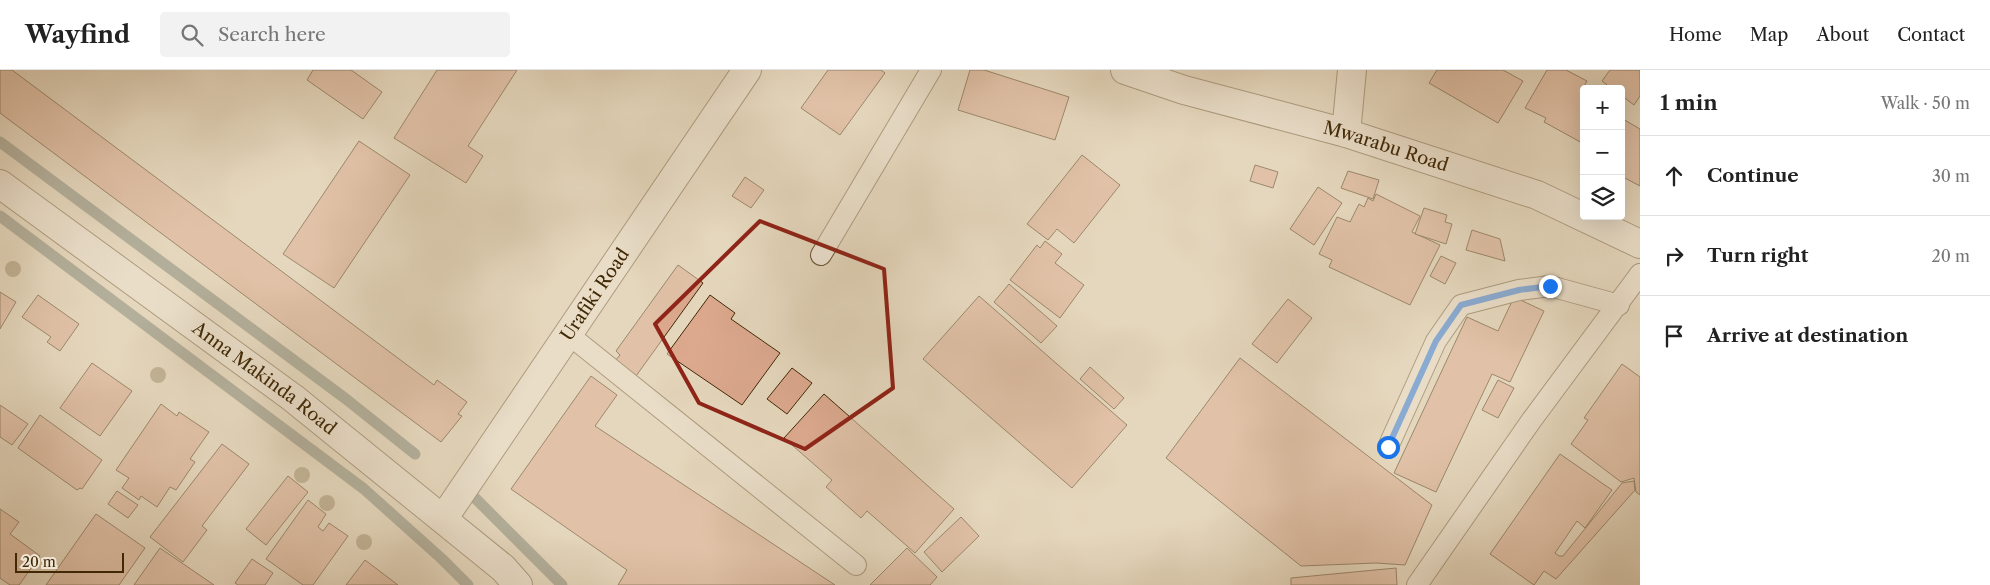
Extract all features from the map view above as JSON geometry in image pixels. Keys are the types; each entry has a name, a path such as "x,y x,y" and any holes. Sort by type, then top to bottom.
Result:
{"street":[{"name":"Urafiki Road","path":"443,518 746,70"},
{"name":"Mwarabu Road","path":"1125,70 1184,90 1346,133 1537,195 1640,244"},
{"path":"1346,133 1352,70"},
{"name":"Anna Makinda Road","path":"0,184 292,398 443,518 503,568 518,585"}],"lane":[{"path":"821,256 931,70"},
{"path":"1418,585 1532,421 1619,306 1640,274"},
{"path":"1388,447 1436,341 1461,305 1519,290 1550,286 1619,306"},
{"path":"568,334 856,565"}],"highlighted area":[{"path":"760,221 884,269 893,388 805,449 699,403 655,324"}],"building":[{"path":"0,70 12,70 434,385 437,380 467,402 458,414 462,416 441,442 0,113"},
{"path":"313,70 351,70 382,92 363,119 307,80"},
{"path":"437,70 517,70 468,146 483,156 466,183 394,138"},
{"path":"828,70 881,70 885,73 840,135 801,108"},
{"path":"970,70 984,70 1069,97 1055,140 958,110"},
{"path":"1437,70 1503,70 1523,81 1498,123 1429,83"},
{"path":"1547,70 1566,70 1587,81 1585,85 1580,85 1580,142 1544,122 1546,118 1525,108"},
{"path":"1610,70 1640,70 1640,96 1634,105 1625,98 1625,85 1607,85 1602,81"},
{"path":"1625,120 1640,129 1640,186 1625,178"},
{"path":"359,141 410,175 334,288 283,254"},
{"path":"1082,155 1120,185 1074,243 1057,229 1048,240 1027,224"},
{"path":"1255,165 1278,172 1273,188 1250,181"},
{"path":"1348,171 1379,180 1373,199 1341,188"},
{"path":"745,177 764,190 751,208 732,196"},
{"path":"1318,187 1342,203 1314,245 1290,229"},
{"path":"1376,194 1420,216 1412,232 1440,245 1410,305 1329,267 1332,260 1319,254 1337,217 1350,222 1359,204 1364,207 1368,198 1373,201"},
{"path":"1424,208 1447,215 1445,222 1452,224 1446,244 1415,234"},
{"path":"1472,230 1500,239 1505,261 1466,250"},
{"path":"1045,241 1062,254 1055,263 1084,285 1060,318 1010,280 1037,245 1040,248"},
{"path":"1441,256 1456,263 1445,284 1430,276"},
{"path":"678,265 703,283 636,376 615,361 620,355 616,351"},
{"path":"1009,284 1057,326 1041,343 994,302"},
{"path":"0,292 16,302 0,329"},
{"path":"38,295 79,324 60,351 47,342 51,337 22,317"},
{"path":"710,295 735,313 731,319 780,353 742,405 667,354"},
{"path":"979,296 1127,425 1072,488 923,359"},
{"path":"1514,297 1544,311 1510,382 1492,374 1436,492 1394,473 1467,317 1498,331"},
{"path":"1288,299 1312,318 1277,363 1252,344"},
{"path":"1240,358 1432,505 1405,565 1376,563 1301,566 1166,458"},
{"path":"92,363 132,391 100,436 60,408"},
{"path":"1622,364 1640,377 1640,495 1636,492 1634,478 1621,482 1571,444 1588,420 1584,418"},
{"path":"1090,367 1124,398 1114,409 1080,379"},
{"path":"792,368 812,383 787,414 767,399"},
{"path":"591,376 617,395 595,426 835,585 618,585 627,570 511,489"},
{"path":"1498,380 1514,388 1498,418 1482,410"},
{"path":"824,394 954,509 915,553 867,511 861,518 826,487 832,480 784,438"},
{"path":"161,404 177,416 179,412 209,432 190,459 195,462 176,490 170,487 157,507 141,496 139,500 122,488 129,478 116,470"},
{"path":"0,405 28,424 12,445 0,437"},
{"path":"40,415 102,460 82,489 77,490 18,448"},
{"path":"222,444 249,464 202,526 207,530 183,562 150,537"},
{"path":"1560,454 1612,490 1585,528 1577,521 1555,553 1559,556 1563,556 1622,483 1634,481 1635,490 1556,579 1544,571 1534,585 1490,554"},
{"path":"288,476 308,492 266,545 246,529"},
{"path":"117,491 138,505 128,518 108,504"},
{"path":"308,500 326,514 318,527 323,531 329,523 348,536 313,585 303,585 266,559"},
{"path":"0,509 19,522 10,534 40,556 19,585 10,585 0,578"},
{"path":"96,514 145,548 119,585 46,585"},
{"path":"961,517 979,536 942,572 924,552"},
{"path":"160,548 214,585 134,585"},
{"path":"907,548 937,577 930,585 870,585"},
{"path":"252,559 273,573 265,585 238,585 235,583"},
{"path":"365,560 398,585 346,585"},
{"path":"1396,568 1397,585 1291,585 1291,578"}],"waterway":[{"path":"0,142 346,399 415,454"},
{"path":"0,216 364,489 468,585"},
{"path":"475,498 562,585"}],"route":[{"path":"1388,447 1436,341 1461,305 1519,290 1550,286"}]}
